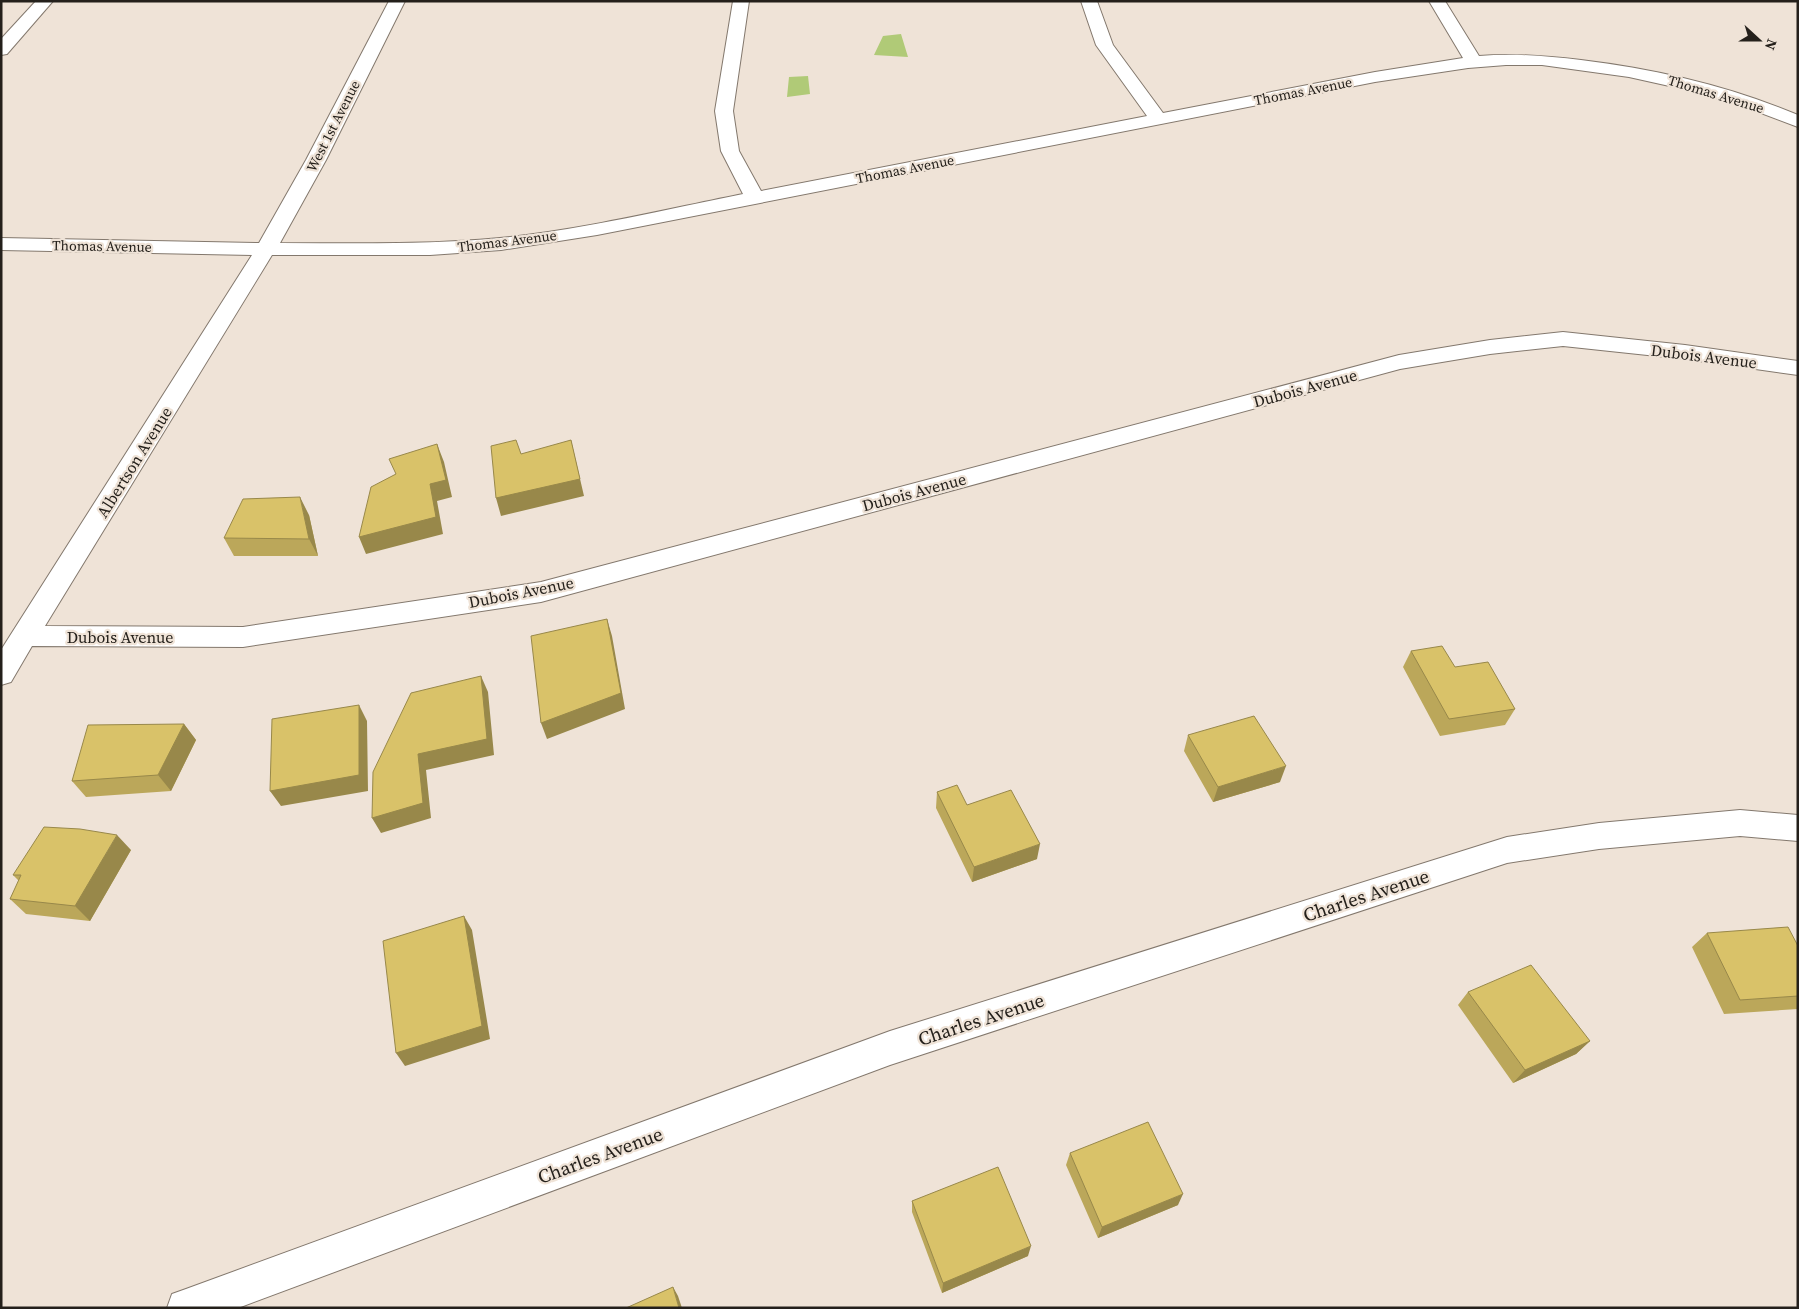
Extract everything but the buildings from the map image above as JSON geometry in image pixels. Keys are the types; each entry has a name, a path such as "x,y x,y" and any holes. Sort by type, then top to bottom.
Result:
{"street":[{"path":"1,50 46,1"},
{"name":"West 1st Avenue","path":"266,249 316,160 397,1"},
{"path":"741,1 724,111 730,151 755,198"},
{"path":"1089,1 1105,45 1158,119"},
{"path":"1437,1 1474,62"},
{"name":"Thomas Avenue","path":"1,244 266,249 430,249 501,244 597,229 1375,77 1474,62 1526,59 1605,68 1664,79 1707,90 1779,113 1798,122"},
{"name":"Albertson Avenue","path":"1,674 266,249"},
{"name":"Dubois Avenue","path":"26,636 244,637 541,592 1399,362 1490,347 1563,339 1685,352 1798,368"},
{"name":"Charles Avenue","path":"186,1308 890,1048 1507,850 1599,836 1740,823 1798,828"}],"shaded area":[{"path":"901,34 908,57 874,55 883,36"},
{"path":"808,76 810,94 787,97 789,77"}]}
